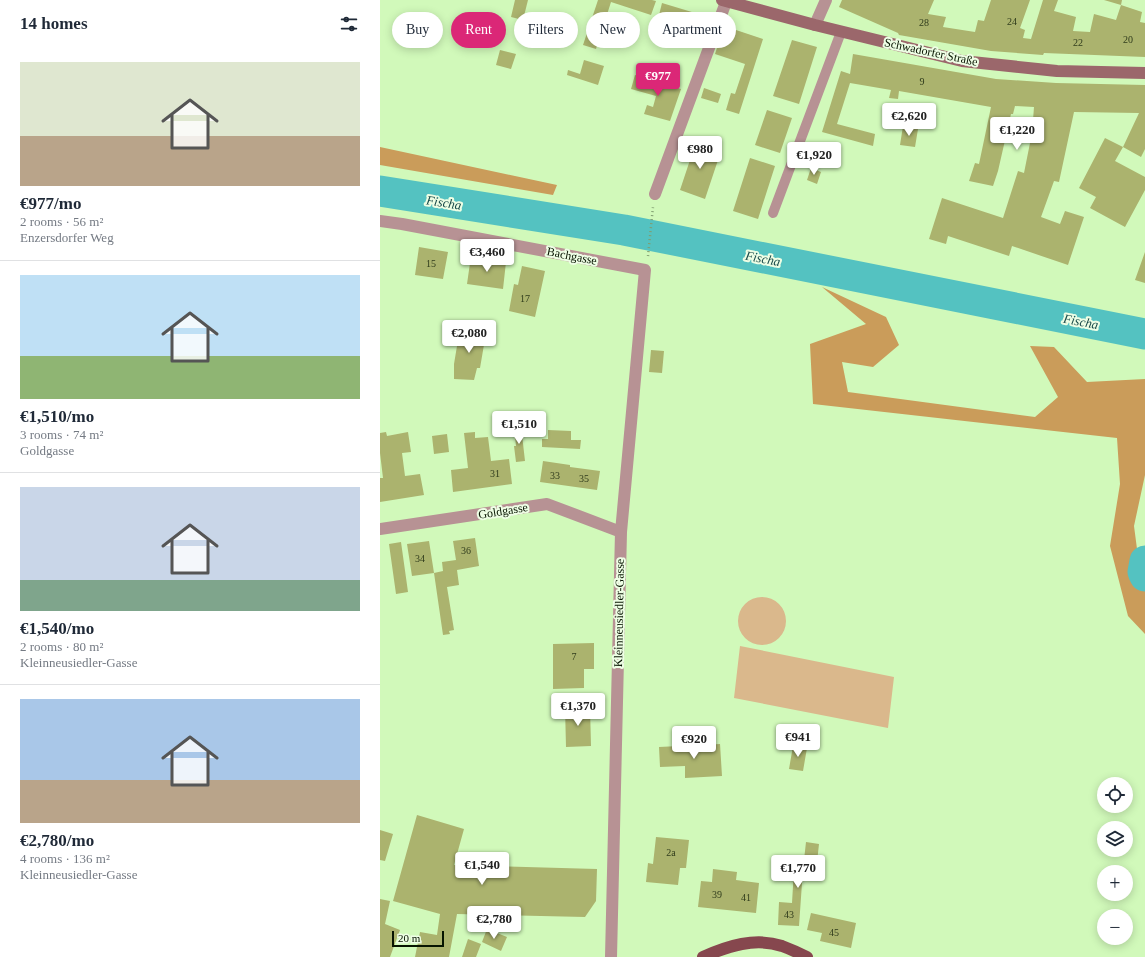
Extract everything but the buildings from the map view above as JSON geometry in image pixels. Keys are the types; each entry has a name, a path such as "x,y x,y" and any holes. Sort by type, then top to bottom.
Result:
{"main road":[{"name":"Schwadorfer Straße","path":"724,1 841,32 962,61 1057,71 1145,72"},
{"path":"703,957 726,947 756,941 781,945 807,957"}],"street":[{"path":"815,25 826,0"},
{"path":"655,194 724,1"},
{"name":"Bachgasse","path":"380,221 645,270"},
{"name":"Kleinneusiedler-Gasse","path":"611,957 621,532 645,270"},
{"name":"Goldgasse","path":"380,529 547,504 621,532"}],"lane":[{"path":"773,213 841,32"}],"path":[{"path":"648,255 652,215"}],"shaded area":[{"path":"380,147 557,185 553,195 380,165"},
{"path":"822,287 886,317 899,345 873,367 842,362 848,392 1035,417 1058,397 1030,346 1054,347 1087,382 1145,379 1145,475 1134,526 1142,587 1145,586 1145,634 1128,616 1110,546 1120,484 1117,438 813,404 810,344 866,324"},
{"path":"757,597 767,597 776,601 782,607 786,616 786,626 782,635 776,641 767,645 757,645 748,641 742,635 738,626 738,616 742,607 748,601"},
{"path":"740,646 894,677 888,728 734,698"}],"waterway":[{"name":"Fischa","path":"380,191 624,230 1145,334"},
{"name":"Fischa","path":"1145,561 1143,572 1145,576"}]}
